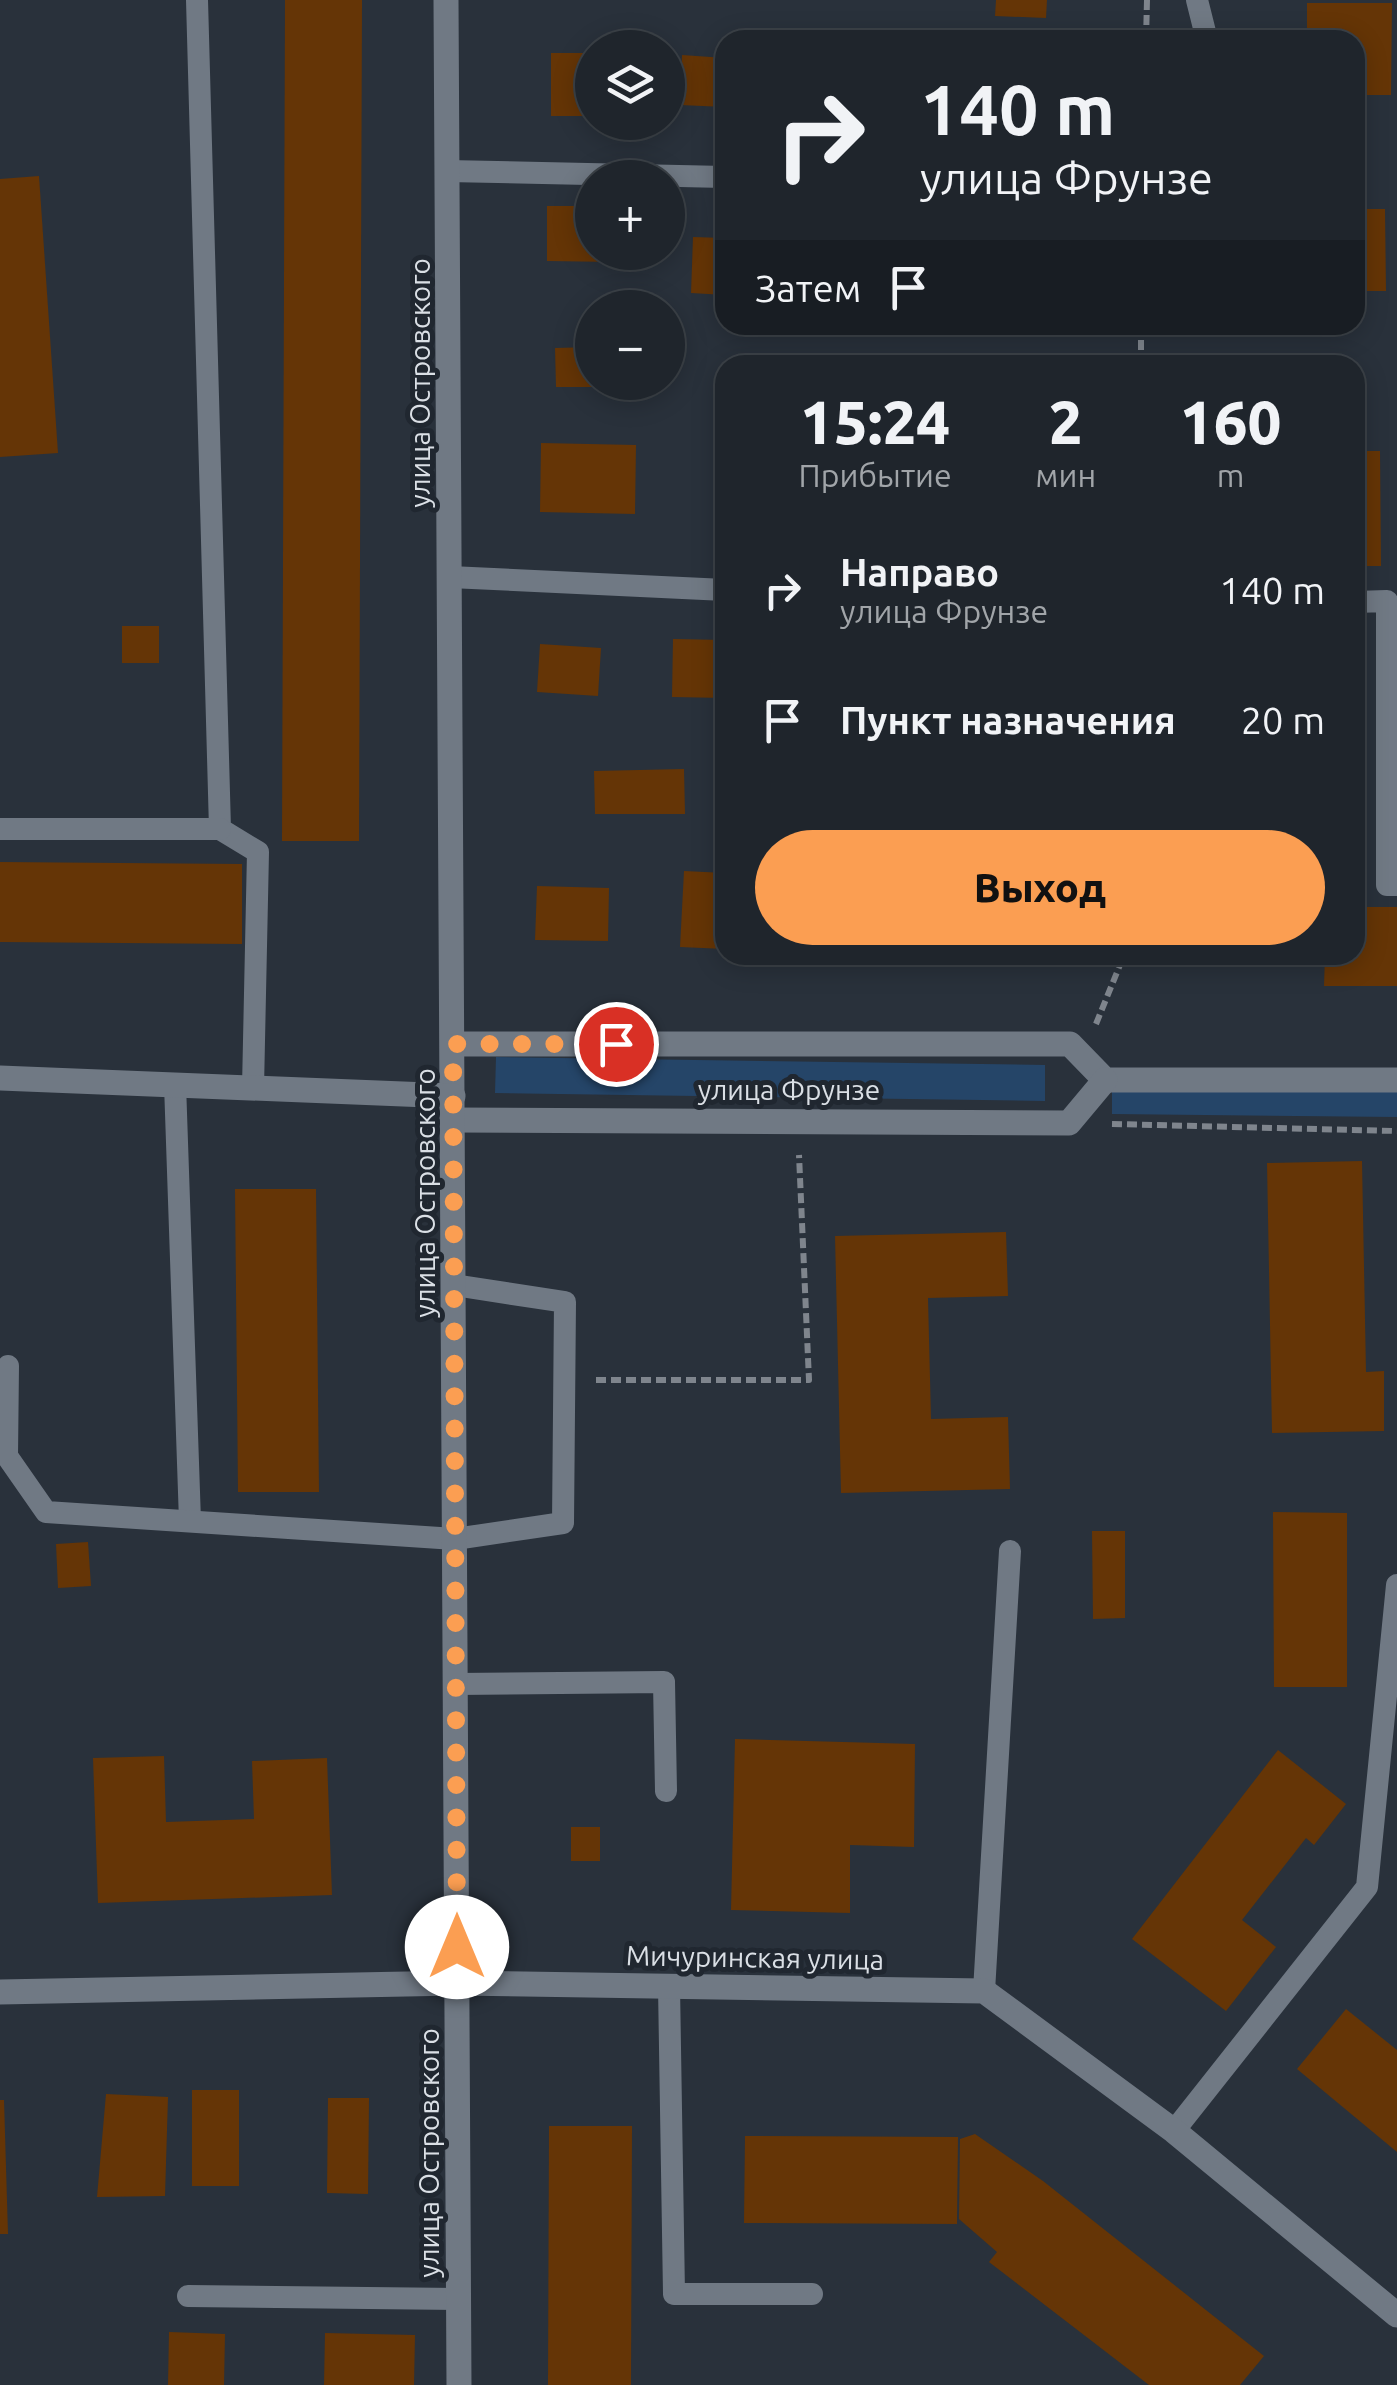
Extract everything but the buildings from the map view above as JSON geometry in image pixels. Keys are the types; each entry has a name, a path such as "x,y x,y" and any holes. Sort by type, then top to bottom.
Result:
{"street":[{"name":"улица Островского","path":"446,0 459,2385"},
{"name":"улица Фрунзе","path":"453,1044 1070,1044 1105,1080"},
{"name":"улица Фрунзе","path":"0,1078 254,1088 454,1108 1069,1123"},
{"path":"1069,1123 1105,1080 1397,1080"},
{"name":"Мичуринская улица","path":"0,1992 457,1983 984,1991"},
{"path":"984,1991 1174,2131 1397,2315"}],"lane":[{"path":"197,0 220,830"},
{"path":"1196,0 1204,30"},
{"path":"447,171 715,177"},
{"path":"450,577 715,590"},
{"path":"1365,602 1386,601 1386,885 1397,885"},
{"path":"0,829 220,830 258,852 254,1088"},
{"path":"176,1084 190,1521"},
{"path":"8,1366 7,1456 46,1512 455,1539 563,1522 565,1302 454,1285"},
{"path":"984,1991 1010,1551"},
{"path":"1174,2131 1368,1888 1397,1585"},
{"path":"456,1684 664,1682 666,1791"},
{"path":"670,1986 674,2294 812,2294"},
{"path":"188,2296 458,2299"}],"path":[{"path":"1146,30 1147,0"},
{"path":"1082,1058 1121,965"},
{"path":"564,1380 809,1380 796,1119"},
{"path":"1069,1123 1397,1131"}],"shaded area":[{"path":"496,1057 1045,1065 1045,1101 495,1093"},
{"path":"1112,1090 1397,1092 1397,1117 1112,1114"}],"route":[{"path":"457,1947 453,1044 616,1044"}]}
